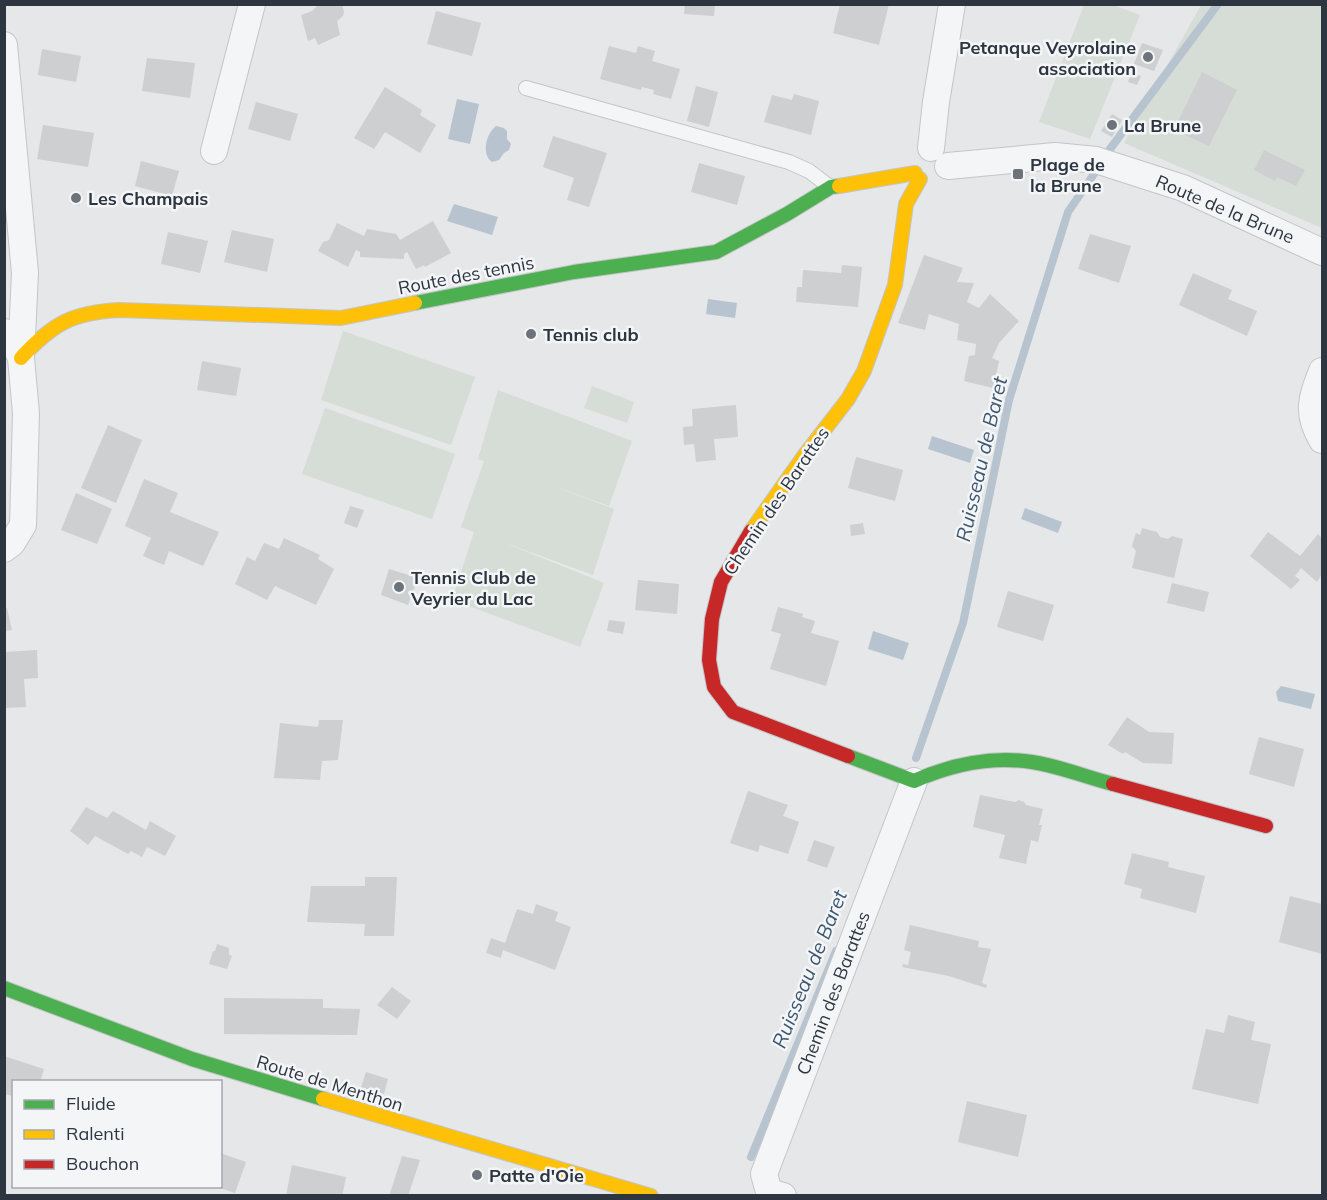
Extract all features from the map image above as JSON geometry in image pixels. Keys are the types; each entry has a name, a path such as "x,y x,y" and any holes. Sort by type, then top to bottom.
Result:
{"street":[{"path":"214,151 252,4"},
{"path":"917,176 927,183 937,182 945,176 940,157 936,102 952,4"},
{"path":"4,45 25,273 21,358 26,413 23,525 12,543 4,549"},
{"name":"Route de la Brune","path":"940,157 1055,156 1096,160 1183,188 1323,252"},
{"name":"Route des tennis","path":"21,358 42,334 61,322 85,312 120,310 341,318 574,272 716,252 831,188 917,176"},
{"name":"Chemin des Barattes","path":"783,1196 769,1192 764,1174 914,781 733,712 714,687 708,660 712,619 721,582 745,540 804,456 848,399 864,371 895,285 906,204 917,176"},
{"path":"4,332 12,339 21,358"},
{"path":"1323,371 1311,407 1313,424 1323,440"},
{"path":"914,781 934,771 956,765 998,760 1032,762 1266,826"},
{"name":"Route de Menthon","path":"4,988 192,1059 433,1133 651,1196"}],"lane":[{"path":"526,88 789,162 809,171 831,188"}],"shaded area":[{"path":"1084,5 1113,5 1140,15 1090,139 1039,122"},
{"path":"1201,5 1322,5 1322,228 1124,143"},
{"path":"457,99 479,104 470,144 448,139"},
{"path":"496,126 507,131 507,139 511,144 509,150 499,160 492,162 487,154 486,144"},
{"path":"454,204 498,217 492,235 447,221"},
{"path":"708,299 737,303 735,318 706,314"},
{"path":"343,331 475,377 451,445 321,400"},
{"path":"592,386 634,402 627,423 584,408"},
{"path":"498,390 632,441 609,506 545,483 614,509 593,575 500,541 604,583 580,647 452,600 474,532 461,527 484,461 478,459"},
{"path":"325,408 455,454 432,519 302,474"},
{"path":"932,436 974,450 970,463 928,449"},
{"path":"1025,508 1062,522 1058,533 1021,519"},
{"path":"873,631 909,643 903,660 868,649"},
{"path":"1281,686 1315,694 1311,709 1278,701 1276,692"}],"building":[{"path":"319,4 342,4 344,12 337,21 340,35 318,45 315,38 308,41 301,15 312,11"},
{"path":"685,4 715,4 714,16 684,14"},
{"path":"840,4 889,4 879,45 833,33"},
{"path":"436,11 481,23 472,56 427,44"},
{"name":"Petanque Veyrolaine association","path":"1142,43 1163,50 1154,71 1134,64"},
{"path":"609,46 636,53 638,46 655,51 652,61 680,69 671,99 653,94 654,90 642,87 641,90 600,79"},
{"path":"42,49 81,56 76,82 38,75"},
{"path":"147,58 195,63 190,98 142,91"},
{"path":"1202,72 1237,90 1209,146 1174,130"},
{"path":"1131,73 1141,76 1137,85 1128,82"},
{"path":"696,86 718,92 709,127 687,121"},
{"path":"385,87 422,110 420,115 436,125 420,153 385,132 374,149 354,138"},
{"path":"794,94 819,101 811,135 764,122 772,95 792,100"},
{"path":"256,102 298,114 290,141 248,129"},
{"name":"La Brune","path":"1112,114 1122,120 1112,137 1101,131"},
{"path":"43,125 94,133 88,167 37,159"},
{"path":"553,136 607,153 589,207 567,200 574,178 543,167"},
{"path":"1264,150 1305,170 1296,186 1277,177 1275,181 1254,170"},
{"path":"141,161 179,171 172,196 135,186"},
{"path":"699,163 745,176 737,205 691,192"},
{"name":"Les Champais","path":"74,191 83,194 79,206 70,203"},
{"path":"433,221 451,253 425,267 424,265 416,269 407,252 404,254 404,259 360,257 360,252 356,250 348,267 318,251 323,242 329,240 337,223 364,236 367,229 396,234 400,240"},
{"path":"232,230 274,239 267,272 224,262"},
{"path":"168,232 208,241 200,273 161,264"},
{"path":"1090,234 1131,246 1119,283 1078,269"},
{"path":"924,255 963,268 957,282 974,283 967,302 979,308 990,294 1019,321 999,343 992,358 999,361 993,388 964,381 969,356 975,355 976,344 957,340 959,324 929,314 925,330 898,323"},
{"path":"842,265 862,267 858,307 796,302 797,287 802,287 803,270 841,273"},
{"path":"1193,273 1232,290 1228,299 1257,311 1247,336 1179,305"},
{"path":"202,361 241,368 236,396 197,390"},
{"path":"736,405 738,437 714,439 716,460 696,462 694,444 684,445 683,427 693,426 692,409"},
{"path":"108,425 142,440 116,503 81,488"},
{"path":"856,457 903,470 895,501 848,488"},
{"path":"144,479 178,493 170,512 219,532 203,566 169,551 164,565 143,556 151,538 125,526"},
{"path":"76,493 112,509 97,544 61,530"},
{"path":"350,506 364,510 357,528 344,523"},
{"path":"863,523 865,534 851,536 850,525"},
{"path":"1142,528 1157,532 1160,537 1168,539 1172,536 1183,539 1174,578 1132,568 1136,551 1132,546 1136,533 1140,535"},
{"path":"1268,532 1300,556 1318,534 1322,538 1322,574 1317,582 1301,568 1295,576 1300,580 1291,589 1250,556"},
{"path":"284,538 320,555 318,559 334,569 316,605 275,586 267,600 235,584 247,557 255,561 264,543 279,549"},
{"name":"Tennis Club de Veyrier du Lac","path":"389,569 418,578 408,605 381,595"},
{"path":"638,580 679,584 677,614 635,610"},
{"path":"1172,583 1209,592 1204,612 1167,603"},
{"path":"1008,591 1054,605 1043,641 997,627"},
{"path":"778,607 803,614 802,617 815,621 811,633 839,641 826,686 770,669 781,634 771,631"},
{"path":"5,608 7,608 12,630 5,631"},
{"path":"609,620 625,622 623,634 607,631"},
{"path":"37,650 38,678 24,679 26,707 4,708 4,652"},
{"path":"1127,717 1149,732 1174,733 1172,764 1143,763 1108,745"},
{"path":"319,720 343,720 338,760 322,761 320,780 274,778 280,723 318,727"},
{"path":"1259,737 1304,749 1294,787 1249,774"},
{"path":"748,791 788,805 783,816 799,822 788,854 760,845 758,852 730,843"},
{"path":"980,795 1015,802 1019,800 1026,805 1043,809 1038,842 1031,840 1026,864 999,858 1005,835 973,827"},
{"path":"86,807 107,818 113,811 146,830 150,821 176,836 165,856 147,847 142,857 131,851 128,854 95,836 88,845 70,831"},
{"path":"814,840 835,847 827,868 807,861"},
{"path":"1132,853 1169,862 1168,867 1205,876 1196,913 1140,898 1142,889 1124,884"},
{"path":"365,877 397,877 394,936 364,936 365,924 307,922 311,886 365,886"},
{"path":"1290,896 1322,904 1322,954 1279,942"},
{"path":"536,904 558,912 555,921 571,927 555,970 503,950 501,958 486,953 491,938 505,943 517,909 533,914"},
{"path":"910,925 979,941 978,947 991,949 982,983 987,985 986,988 949,976 902,967 903,964 908,965 911,952 904,950"},
{"path":"217,944 229,948 229,955 232,956 227,969 209,964"},
{"path":"392,987 411,1001 397,1019 377,1005"},
{"path":"224,998 323,999 323,1008 360,1009 357,1035 224,1034"},
{"path":"1228,1015 1255,1022 1251,1040 1271,1044 1258,1104 1192,1089 1206,1029 1224,1033"},
{"path":"4,1056 44,1069 41,1080 12,1080 12,1096 4,1094"},
{"path":"366,1072 388,1079 384,1094 361,1087"},
{"path":"967,1101 1027,1115 1018,1157 958,1142"},
{"path":"222,1154 246,1162 235,1193 220,1188 222,1188"},
{"path":"402,1156 420,1160 408,1196 389,1196"},
{"path":"292,1165 346,1177 342,1196 286,1196"}],"waterway":[{"name":"Ruisseau de Baret","path":"1110,149 1218,4"},
{"name":"Ruisseau de Baret","path":"916,758 963,623 1009,400 1068,212 1094,174"},
{"name":"Ruisseau de Baret","path":"751,1157 836,951"}],"traffic: fast":[{"path":"415,303 574,272 716,252 787,214 831,187 839,186"},
{"path":"848,756 914,781 957,766 987,761 1017,760 1042,764 1113,784"},
{"path":"4,988 192,1059 323,1099"}],"traffic: slow":[{"path":"839,186 915,173"},
{"path":"751,531 848,399 864,371 895,285 906,204 920,179"},
{"path":"21,358 43,336 64,322 104,311 341,318 415,303"},
{"path":"323,1099 651,1196"}],"traffic: jam":[{"path":"751,531 721,582 712,619 709,660 714,687 733,712 848,756"},
{"path":"1113,784 1266,826"}],"place":[{"name":"Petanque Veyrolaine association","path":"1148,57"},
{"name":"La Brune","path":"1112,125"},
{"name":"Plage de la Brune","path":"1018,174"},
{"name":"Les Champais","path":"76,198"},
{"name":"Tennis club","path":"531,334"},
{"name":"Tennis Club de Veyrier du Lac","path":"399,587"},
{"name":"Patte d'Oie","path":"477,1175"}]}
